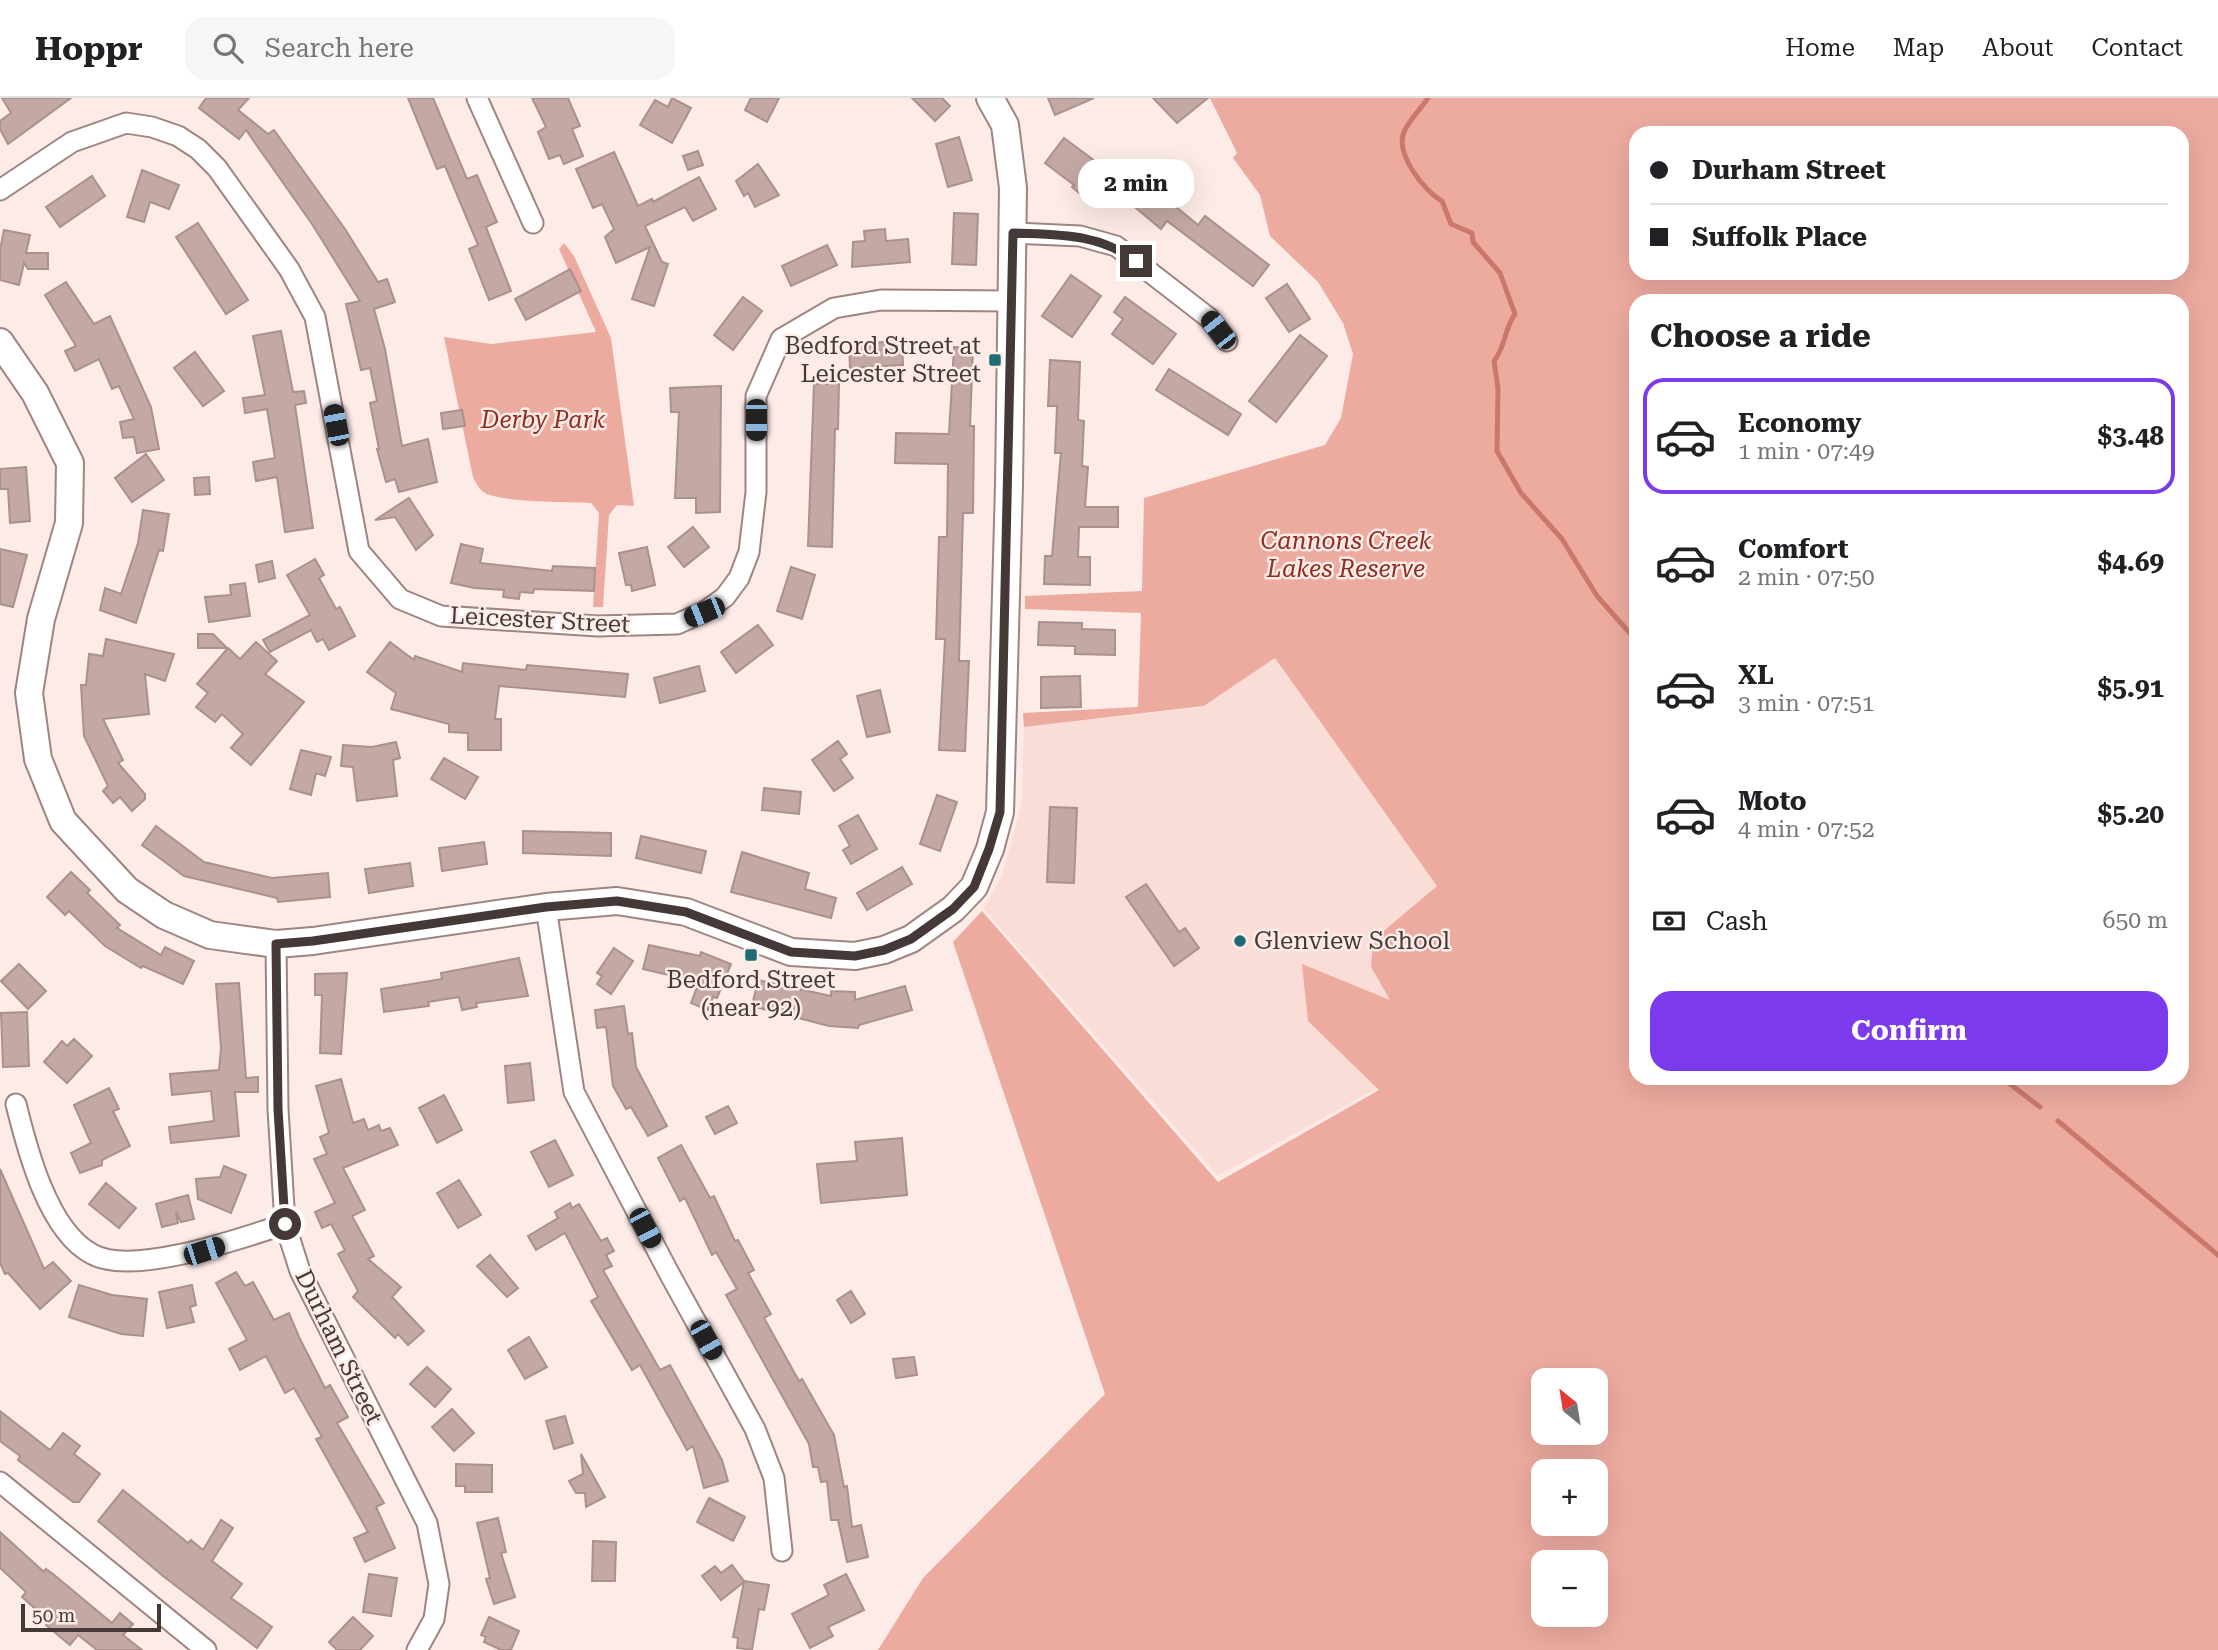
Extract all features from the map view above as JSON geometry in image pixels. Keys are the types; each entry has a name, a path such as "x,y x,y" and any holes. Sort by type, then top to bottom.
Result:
{"street":[{"path":"477,98 533,223"},
{"path":"0,342 35,393 71,463 69,523 41,620 29,693 38,759 63,821 127,890 164,915 210,935 276,944 603,901 646,904 686,912 791,952 855,956 884,950 911,939 953,909 974,887 1000,812 1013,301 1013,188 1005,125 990,98"},
{"name":"Leicester Street","path":"0,190 72,142 125,123 152,127 178,136 198,149 217,168 289,269 315,317 359,551 400,599 441,616 598,626 677,624 704,612 725,597 739,578 749,552 756,492 756,396 780,339 834,307 881,300 1013,301"},
{"path":"1013,233 1080,236 1116,246 1209,318 1227,341"},
{"path":"546,907 575,1092 669,1273 755,1429 774,1478 782,1551"},
{"name":"Durham Street","path":"276,944 278,1109 285,1224 300,1271 427,1524 439,1584 434,1619 417,1650"},
{"path":"16,1104 25,1142 57,1217 89,1253 116,1260 204,1251 285,1224"},
{"path":"0,1482 206,1650"}],"shaded area":[{"name":"Glenview School","path":"1275,658 1462,682 1469,974 1376,1089 1218,1176 983,908 1002,876 1022,801 1024,727 1204,707"}],"green space":[{"name":"Cannons Creek Lakes Reserve","path":"1210,98 2218,98 2218,1650 878,1650 923,1578 1105,1394 953,942 982,911 1218,1182 1379,1090 1308,1021 1302,964 1390,1000 1371,967 1373,940 1437,886 1275,658 1204,706 1024,727 1023,713 1138,707 1141,613 1025,609 1025,596 1142,591 1144,498 1325,445 1341,418 1353,354 1343,323 1318,282 1270,236 1260,195 1233,158 1237,153"},
{"name":"Derby Park","path":"564,243 574,256 611,338 634,506 617,505 609,515 603,607 593,607 599,513 591,503 502,498 482,491 477,484 473,477 444,337 491,344 596,332 559,249"}],"building":[{"path":"2,98 71,98 8,144 0,129 0,121 11,113"},
{"path":"206,98 249,98 238,110 268,134 274,130 345,229 378,282 387,279 395,302 374,309 385,349 402,446 428,439 437,482 399,492 395,479 386,482 377,449 370,403 377,401 370,368 361,370 346,304 360,301 312,224 246,130 239,139 199,108"},
{"path":"408,98 433,98 467,179 477,175 497,222 486,227 511,291 489,300 469,249 478,245 445,166 437,169"},
{"path":"532,98 568,98 580,126 572,129 583,156 564,164 560,155 549,159 538,132 546,127"},
{"path":"672,98 691,108 672,143 640,125 655,100 668,107"},
{"path":"751,98 779,98 767,122 745,110"},
{"path":"912,98 942,98 950,106 935,121"},
{"path":"1048,98 1094,98 1055,115"},
{"path":"1153,98 1208,98 1177,123"},
{"path":"959,137 972,180 948,187 936,144"},
{"path":"1064,138 1107,170 1085,198 1072,187 1074,185 1045,163"},
{"path":"698,151 703,165 688,170 683,156"},
{"path":"614,152 638,206 652,199 653,202 699,177 716,209 693,221 685,207 645,226 662,262 668,264 654,306 632,299 650,247 616,263 605,237 614,229 602,204 593,208 576,169"},
{"path":"758,164 779,195 755,207 748,193 744,196 736,181"},
{"path":"142,170 179,185 169,209 150,202 144,222 127,217"},
{"path":"1135,173 1198,225 1205,216 1269,265 1253,286 1167,221 1161,229 1118,193"},
{"path":"92,176 105,196 60,227 46,207"},
{"path":"954,213 978,214 976,265 952,264"},
{"path":"198,223 248,300 226,314 176,237"},
{"path":"885,229 886,241 908,239 910,262 852,267 853,242 865,241 864,231"},
{"path":"4,230 30,235 26,253 48,253 48,269 28,269 24,263 19,285 0,280 0,250"},
{"path":"827,245 837,265 791,286 782,266"},
{"path":"570,269 581,291 526,320 515,299"},
{"path":"1071,275 1101,296 1072,337 1042,316"},
{"path":"66,282 94,324 110,316 151,407 159,449 137,453 134,437 123,438 120,422 134,419 119,386 112,389 99,359 75,371 65,351 76,346 45,295"},
{"path":"1287,284 1310,319 1289,332 1266,298"},
{"path":"743,297 762,311 733,350 714,335"},
{"path":"1125,297 1176,334 1153,364 1112,334 1123,319 1114,312"},
{"path":"281,331 293,392 304,391 306,403 295,405 313,528 285,532 277,477 256,481 253,462 275,458 267,409 245,413 243,398 265,395 253,336"},
{"path":"1300,335 1327,356 1276,422 1249,401"},
{"path":"902,341 903,365 850,368 849,344"},
{"path":"954,347 973,348 970,426 974,426 973,513 963,513 959,661 969,661 965,751 939,750 945,639 936,639 939,537 947,537 948,464 895,463 896,433 949,434"},
{"path":"195,352 224,391 203,406 174,368"},
{"path":"1050,360 1080,362 1078,420 1084,421 1082,466 1088,467 1085,507 1118,507 1118,527 1079,527 1078,557 1090,557 1090,585 1044,584 1045,556 1052,556 1061,453 1055,453 1057,406 1048,406"},
{"path":"1169,369 1241,414 1228,435 1156,390"},
{"path":"814,384 839,384 832,547 808,546"},
{"path":"721,386 720,512 696,513 696,498 675,498 679,412 671,412 670,388"},
{"path":"462,410 465,426 443,429 441,413"},
{"path":"146,454 164,480 132,502 115,478"},
{"path":"26,467 30,521 10,523 8,489 0,489 0,469"},
{"path":"209,477 210,494 195,495 194,478"},
{"path":"409,498 433,535 416,550 395,517 375,520"},
{"path":"143,510 169,514 163,551 159,550 136,623 100,610 105,588 121,594 138,543"},
{"path":"693,527 709,547 684,567 668,547"},
{"path":"461,544 483,549 480,563 552,571 553,566 595,568 594,591 534,589 533,593 520,592 519,599 503,597 504,590 451,583"},
{"path":"647,547 655,585 632,591 631,585 626,585 619,553"},
{"path":"0,549 27,555 13,607 0,604"},
{"path":"315,559 324,575 319,578 336,609 340,607 355,636 329,650 323,639 317,642 311,630 270,652 263,640 310,615 287,575"},
{"path":"272,561 275,578 259,582 256,565"},
{"path":"791,567 815,575 802,619 777,611"},
{"path":"245,583 250,616 209,622 205,597 231,595 230,585"},
{"path":"1039,622 1082,623 1082,629 1115,630 1115,655 1075,654 1075,646 1038,645"},
{"path":"758,625 773,645 736,673 721,652"},
{"path":"198,634 213,634 227,648 198,648"},
{"path":"106,639 174,654 165,681 145,674 149,714 103,719 123,760 118,763 145,794 145,799 132,811 120,797 113,803 103,791 108,786 84,736 81,685 86,685 89,654 103,656"},
{"path":"256,642 277,661 265,674 304,702 251,765 231,748 243,734 222,714 215,722 196,707 208,693 197,684 228,648 240,659"},
{"path":"390,642 414,660 415,656 462,672 463,663 526,670 527,665 628,674 625,697 499,686 495,719 501,719 501,750 468,750 468,733 449,732 449,724 391,709 396,693 367,672"},
{"path":"699,666 705,691 660,703 654,678"},
{"path":"1080,676 1081,707 1041,708 1041,677"},
{"path":"880,690 890,732 867,737 857,696"},
{"path":"838,741 847,754 840,759 853,778 834,791 812,760"},
{"path":"396,742 400,758 393,760 397,796 357,801 353,767 341,766 343,745 372,747"},
{"path":"301,750 331,757 325,776 316,773 311,795 290,789"},
{"path":"444,758 478,777 465,799 431,779"},
{"path":"764,788 801,792 799,814 762,810"},
{"path":"937,795 957,802 940,851 920,844"},
{"path":"1050,807 1077,808 1074,883 1047,882"},
{"path":"858,815 877,849 851,864 843,850 850,846 839,826"},
{"path":"156,826 204,862 272,878 328,873 330,897 278,902 277,898 184,876 142,845"},
{"path":"523,831 611,833 611,856 523,853"},
{"path":"641,836 706,851 701,873 636,858"},
{"path":"484,842 487,864 442,871 439,848"},
{"path":"742,852 809,873 805,889 836,898 831,918 731,892"},
{"path":"410,863 413,886 369,893 365,869"},
{"path":"902,867 912,884 867,910 857,893"},
{"path":"71,872 90,890 87,893 120,925 117,928 161,955 165,947 194,961 183,984 143,966 141,968 105,946 69,911 65,915 47,897"},
{"path":"1146,884 1179,932 1185,928 1199,948 1174,966 1126,897"},
{"path":"649,945 700,956 701,952 731,964 717,998 713,997 708,1010 691,1003 699,982 643,969"},
{"path":"614,948 633,961 611,994 597,984 602,976 597,973"},
{"path":"519,958 528,996 476,1003 477,1007 462,1010 459,997 428,1002 429,1006 384,1012 381,989 442,979 441,973"},
{"path":"19,964 46,991 28,1009 1,981"},
{"path":"347,973 341,1054 320,1053 322,995 315,995 315,974"},
{"path":"758,980 831,996 831,991 855,992 855,1000 905,986 912,1010 859,1025 858,1028 829,1026 752,1006"},
{"path":"239,983 246,1078 258,1077 258,1092 235,1092 239,1136 171,1143 169,1127 214,1121 211,1091 172,1095 170,1074 219,1070 221,1048 216,984"},
{"path":"624,1006 628,1034 632,1033 636,1067 667,1126 648,1136 631,1107 626,1109 613,1086 606,1027 597,1028 595,1010"},
{"path":"27,1012 29,1066 3,1067 1,1013"},
{"path":"74,1039 92,1056 67,1083 44,1062 62,1041 67,1046"},
{"path":"530,1063 534,1100 508,1103 505,1066"},
{"path":"341,1079 353,1123 364,1119 368,1130 379,1125 381,1131 390,1128 398,1145 343,1168 365,1210 352,1216 374,1256 368,1259 401,1287 392,1297 424,1331 408,1345 398,1334 395,1338 353,1297 358,1291 338,1254 345,1250 331,1224 322,1228 315,1212 335,1203 314,1159 327,1154 320,1137 329,1133 316,1086"},
{"path":"109,1088 119,1109 113,1111 130,1146 102,1160 102,1165 80,1173 71,1153 91,1143 74,1105"},
{"path":"444,1095 462,1130 437,1143 419,1108"},
{"path":"728,1106 737,1123 715,1134 706,1117"},
{"path":"902,1138 907,1195 821,1203 817,1164 857,1161 855,1142"},
{"path":"555,1140 573,1175 549,1187 531,1152"},
{"path":"681,1145 710,1198 714,1196 735,1241 738,1240 754,1270 748,1273 771,1314 764,1318 799,1381 802,1379 834,1435 844,1487 847,1486 852,1527 861,1525 868,1557 847,1562 838,1520 831,1520 827,1481 821,1482 818,1467 813,1467 809,1444 726,1295 737,1289 716,1252 712,1255 685,1198 680,1201 658,1158"},
{"path":"224,1166 246,1175 231,1213 198,1199 196,1179 220,1177"},
{"path":"0,1169 44,1269 53,1262 71,1281 40,1309 8,1273 5,1274 0,1263"},
{"path":"459,1180 481,1215 458,1228 437,1193"},
{"path":"106,1183 136,1208 119,1228 89,1204"},
{"path":"188,1195 194,1219 181,1222 176,1212 178,1223 162,1227 156,1204"},
{"path":"570,1203 572,1208 579,1204 601,1241 607,1238 614,1251 606,1255 612,1266 603,1270 660,1370 670,1365 722,1460 728,1481 704,1488 693,1446 687,1450 640,1365 632,1370 591,1301 598,1297 565,1233 536,1250 528,1236 558,1218 555,1212"},
{"path":"490,1255 518,1288 507,1297 477,1266"},
{"path":"236,1272 245,1286 253,1282 274,1320 289,1313 325,1388 330,1385 348,1417 337,1423 384,1503 376,1507 395,1548 365,1562 354,1538 368,1532 316,1439 322,1437 294,1388 285,1393 266,1356 240,1370 229,1349 247,1340 216,1283"},
{"path":"79,1285 112,1295 147,1299 143,1336 121,1334 69,1317"},
{"path":"192,1285 196,1305 190,1307 194,1322 167,1328 159,1292"},
{"path":"851,1291 865,1314 851,1323 837,1300"},
{"path":"529,1337 547,1367 525,1379 508,1350"},
{"path":"914,1357 917,1375 896,1378 893,1359"},
{"path":"427,1367 451,1389 435,1407 410,1384"},
{"path":"452,1409 474,1433 454,1451 432,1427"},
{"path":"0,1411 50,1450 63,1433 80,1446 74,1454 100,1474 79,1502 73,1502 18,1460 20,1456 0,1441"},
{"path":"565,1416 573,1443 554,1449 546,1421"},
{"path":"581,1454 605,1497 586,1507 585,1493 576,1493 569,1481 583,1474"},
{"path":"456,1464 492,1465 492,1492 465,1492 465,1486 456,1486"},
{"path":"123,1490 188,1543 191,1540 203,1550 221,1520 233,1528 212,1561 242,1584 231,1598 272,1627 257,1648 163,1576 98,1521"},
{"path":"709,1498 745,1517 733,1541 697,1522"},
{"path":"498,1518 506,1552 501,1553 515,1597 494,1604 486,1579 490,1578 477,1523"},
{"path":"0,1532 44,1572 46,1569 53,1574 112,1623 120,1613 133,1624 123,1635 142,1650 97,1650 78,1635 70,1645 46,1625 49,1621 22,1597 26,1592 0,1568"},
{"path":"593,1541 616,1542 615,1581 592,1581"},
{"path":"732,1565 744,1581 769,1585 764,1610 759,1609 752,1650 737,1648 738,1638 733,1637 744,1582 721,1600 702,1576 715,1566 721,1573"},
{"path":"369,1574 397,1578 391,1616 363,1612"},
{"path":"846,1574 864,1610 828,1627 833,1636 810,1648 792,1614 829,1595 824,1585"},
{"path":"353,1617 373,1636 360,1650 337,1650 329,1642"},
{"path":"489,1617 519,1631 511,1650 501,1650 484,1642 486,1637 481,1635"}],"waterway":[{"path":"1428,98 1405,130 1402,139 1407,159 1419,180 1442,201 1451,224 1472,233 1473,242 1500,273 1515,314 1494,361 1498,388 1497,451 1521,493 1562,539 1597,596 1629,632"},
{"path":"2011,1085 2040,1107"},
{"path":"2058,1121 2218,1255"}],"place":[{"name":"Bedford Street at Leicester Street","path":"995,360"},
{"name":"Glenview School","path":"1240,941"},
{"name":"Bedford Street (near 92)","path":"751,955"}],"route":[{"path":"285,1224 278,1109 276,944 546,907 617,901 666,907 700,916 791,952 855,956 884,950 911,939 953,909 974,887 1000,812 1013,233 1080,236 1116,246 1136,261"}]}
